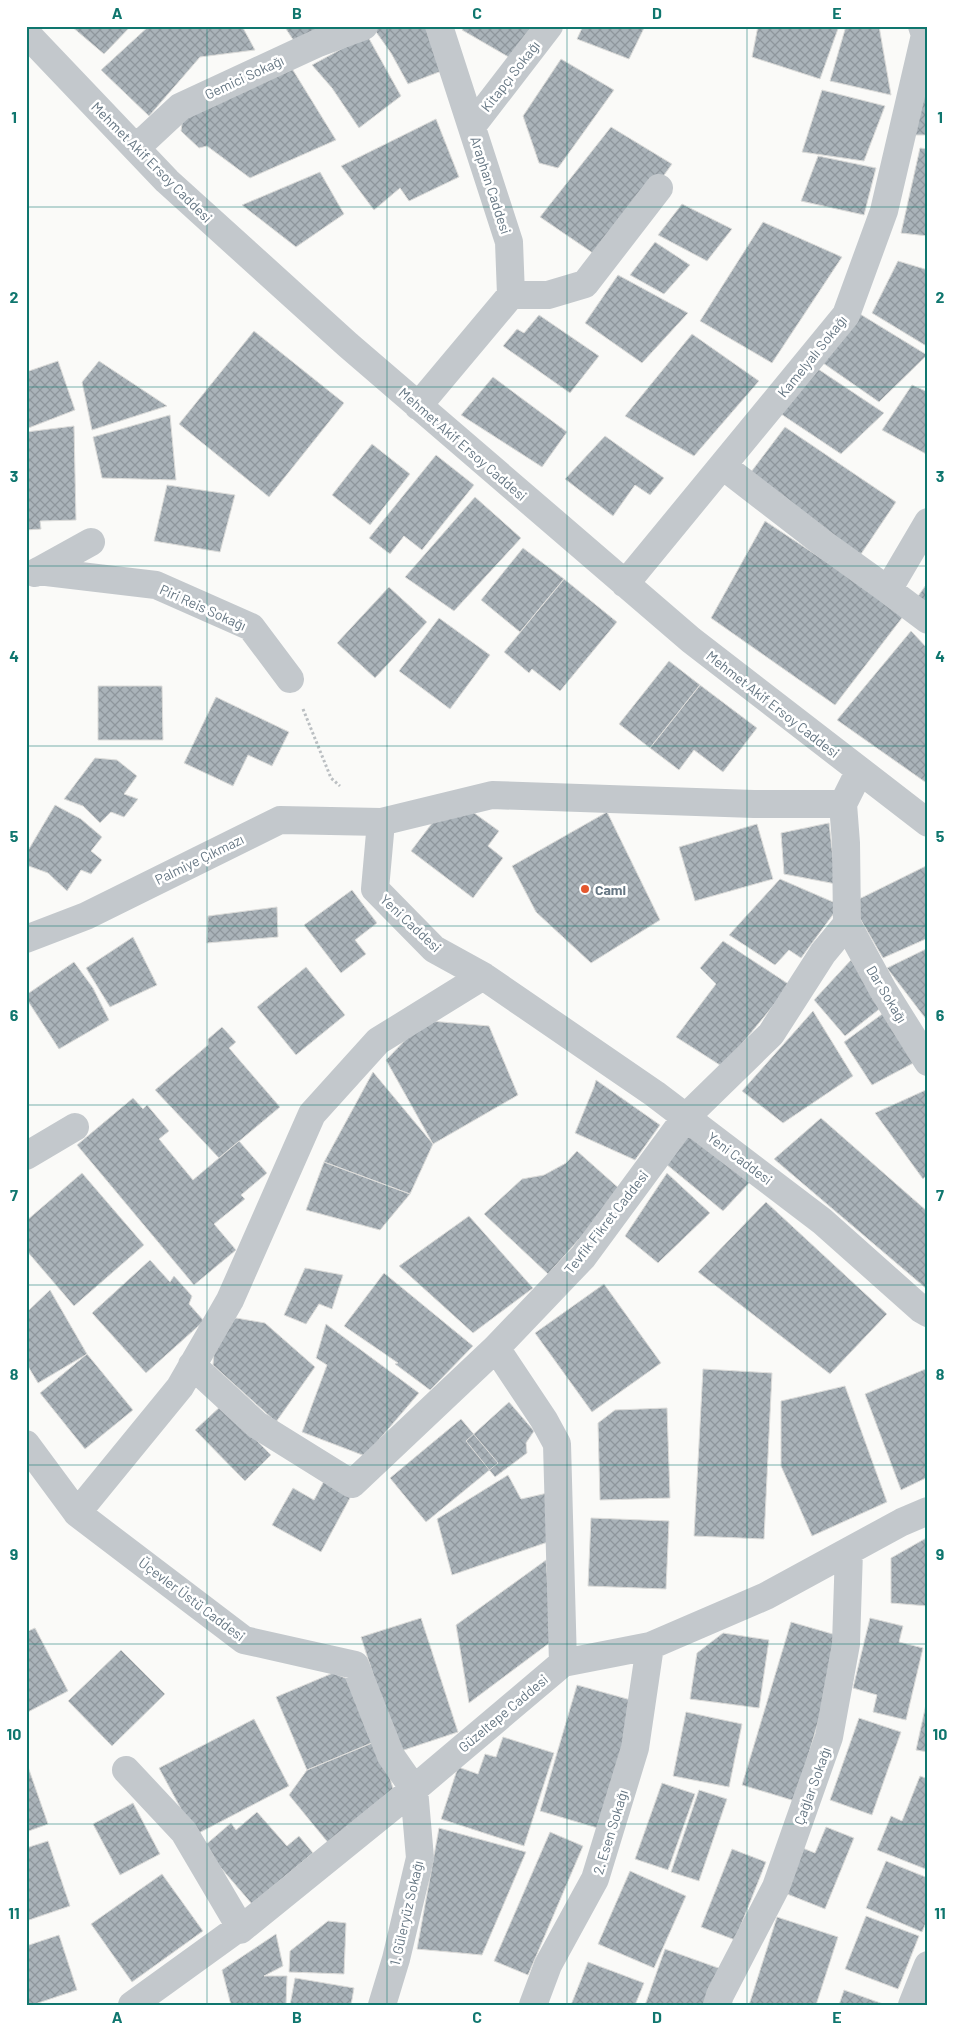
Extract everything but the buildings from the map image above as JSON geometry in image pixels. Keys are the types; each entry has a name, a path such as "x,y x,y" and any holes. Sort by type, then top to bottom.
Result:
{"street":[{"name":"Gemici Sokağı","path":"136,148 180,107 318,43 364,26"},
{"name":"Araphan Caddesi","path":"439,26 509,242 512,295"},
{"name":"Kitapçı Sokağı","path":"472,126 549,26"},
{"name":"Kamelyalı Sokağı","path":"625,584 846,315 884,211 925,35 922,26"},
{"name":"Mehmet Akif Ersoy Caddesi","path":"26,33 167,181 348,345 625,584 720,663 859,772 928,823"},
{"path":"418,406 512,295 548,295 585,284 659,188"},
{"path":"723,466 824,544 928,620"},
{"path":"888,590 928,522"},
{"path":"32,574 91,542"},
{"name":"Piri Reis Sokağı","path":"32,574 156,585 251,627 290,679"},
{"path":"847,924 846,843 843,804 859,772"},
{"path":"381,822 492,795 754,804 843,804"},
{"name":"Palmiye Çıkmazı","path":"26,939 86,916 280,820 381,822"},
{"name":"Yeni Caddesi","path":"381,822 375,889 434,948 483,976 686,1116 822,1221 921,1309 928,1313"},
{"name":"Dar Sokağı","path":"847,924 883,990 928,1062"},
{"name":"Tevfik Fikret Caddesi","path":"192,1365 257,1425 352,1484 496,1348 583,1257 686,1116 771,1034 823,954 847,924"},
{"path":"77,1513 180,1387 230,1300 312,1114 378,1041 483,976"},
{"path":"26,1156 75,1127"},
{"path":"496,1348 544,1420 557,1444 563,1663"},
{"name":"Üçevler Üstü Caddesi","path":"26,1444 77,1513 244,1640 355,1665 391,1756 414,1789"},
{"name":"Güzeltepe Caddesi","path":"132,2005 240,1927 240,1930 414,1789 563,1663 650,1646 766,1596 902,1522 928,1512"},
{"name":"Çağlar Sokağı","path":"717,2005 720,1995 776,1887 829,1737 846,1644 849,1551"},
{"name":"2. Esen Sokağı","path":"532,2005 548,1965 595,1879 636,1748 650,1646"},
{"path":"126,1770 184,1832 240,1927"},
{"name":"1. Güleryüz Sokağı","path":"382,2005 396,1959 420,1858 414,1789"},
{"path":"912,2005 928,1964"}],"path":[{"path":"290,679 331,778 381,822"}],"place":[{"name":"Cami","path":"585,889"}]}
